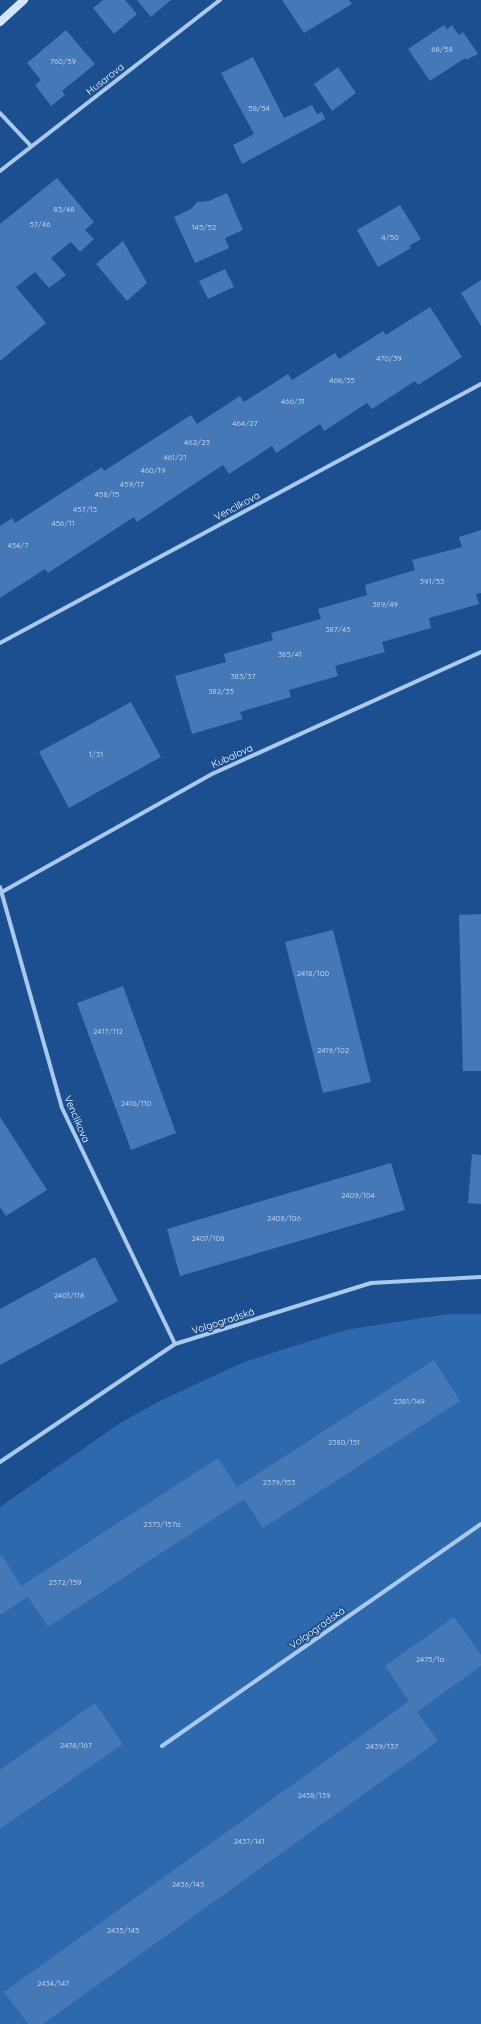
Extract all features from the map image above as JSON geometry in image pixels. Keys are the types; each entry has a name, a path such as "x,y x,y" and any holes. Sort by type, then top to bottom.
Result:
{"street":[{"path":"0,22 24,0"},
{"name":"Husarova","path":"0,171 220,0"},
{"path":"0,113 31,146"},
{"name":"Venclíkova","path":"0,642 481,384"},
{"name":"Kubalova","path":"1,893 212,774 481,652"},
{"name":"Venclíkova","path":"0,887 62,1108 175,1344"},
{"name":"Volgogradská","path":"0,1462 175,1344 371,1282 481,1277"},
{"name":"Volgogradská","path":"162,1746 481,1524"}],"shaded area":[{"path":"448,1314 481,1314 481,2024 0,2024 0,1507 120,1423 160,1401 244,1362 345,1330"}],"building":[{"path":"103,0 125,0 137,14 114,34 93,8"},
{"path":"137,0 171,0 151,17"},
{"path":"282,0 349,0 352,4 304,33"},
{"path":"444,25 447,29 452,25 459,35 463,32 478,54 466,60 465,58 430,81 408,49"},
{"path":"66,30 95,64 62,91 65,95 51,106 35,85 41,80 27,63"},
{"path":"253,57 284,118 312,105 317,114 322,112 325,119 242,164 233,145 254,134 221,73"},
{"path":"338,67 356,93 332,111 314,84"},
{"path":"57,178 94,222 85,230 94,239 80,252 71,242 51,258 66,275 49,288 35,272 16,287 46,323 0,361 0,224"},
{"path":"227,193 243,230 225,238 229,248 195,263 174,217 191,209 197,202 209,201"},
{"path":"400,205 421,239 409,246 411,248 378,267 357,230"},
{"path":"123,241 147,283 127,301 96,264"},
{"path":"225,269 234,287 208,299 199,281"},
{"path":"481,280 481,326 461,293"},
{"path":"430,307 462,357 418,385 415,381 372,409 367,403 324,431 320,424 276,453 272,446 229,474 223,465 137,522 134,517 48,573 45,569 0,598 0,526 12,518 15,523 102,467 104,471 191,415 197,424 240,396 244,402 288,374 292,380 335,353 339,359 383,331 386,335"},
{"path":"481,530 481,593 476,594 479,604 429,618 431,628 382,642 385,652 335,666 338,676 289,690 291,697 240,712 243,719 192,734 175,676 226,662 224,654 273,640 271,633 321,619 318,609 367,595 365,585 415,570 412,560 462,547 459,537"},
{"path":"131,702 161,757 69,808 39,752"},
{"path":"481,914 481,1071 463,1071 459,915"},
{"path":"333,930 371,1082 323,1093 285,942"},
{"path":"123,986 176,1133 131,1150 77,1003"},
{"path":"0,1117 47,1190 6,1216 0,1207"},
{"path":"472,1154 481,1155 481,1204 468,1203"},
{"path":"391,1163 405,1210 180,1276 167,1229"},
{"path":"95,1257 118,1301 0,1365 0,1309"},
{"path":"434,1360 460,1401 263,1528 244,1499 48,1627 28,1597 0,1615 0,1556 2,1555 21,1586 218,1458 237,1487"},
{"path":"454,1617 481,1655 481,1666 417,1712 438,1741 43,2024 28,2024 4,1992 409,1701 385,1666"},
{"path":"95,1703 123,1744 0,1829 0,1770"}]}
